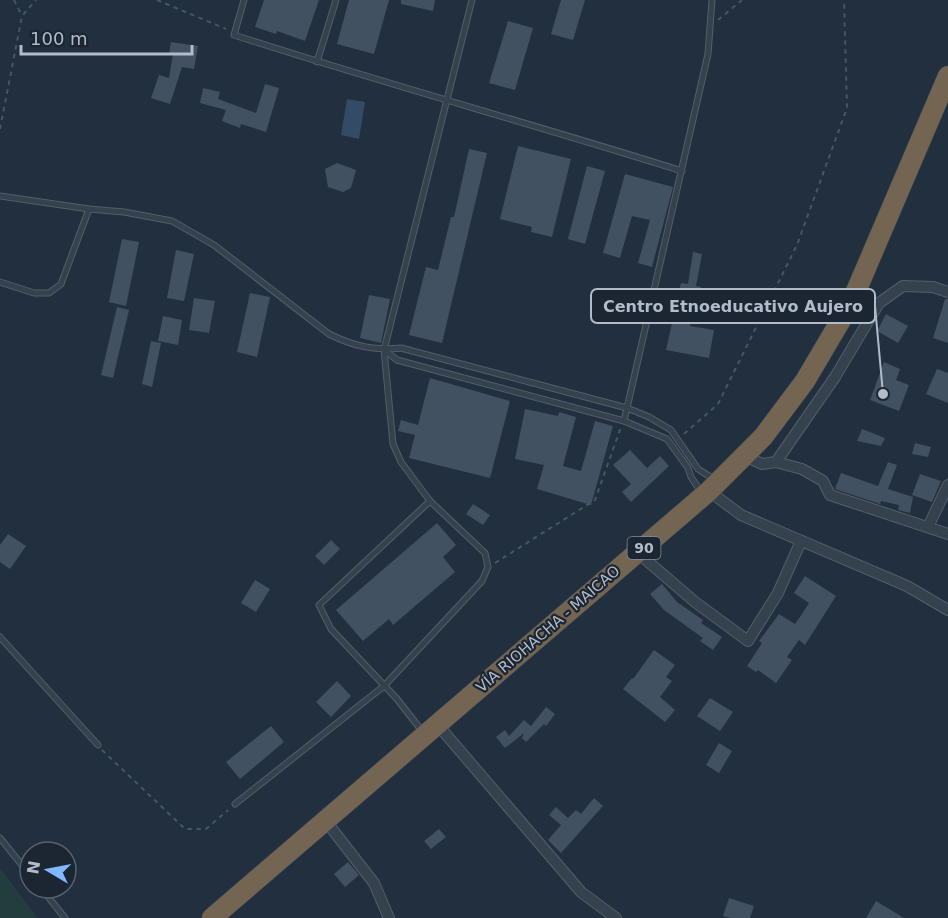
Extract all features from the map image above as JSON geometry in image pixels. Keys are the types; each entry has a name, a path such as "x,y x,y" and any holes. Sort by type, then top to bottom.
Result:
{"highway":[{"name":"VÍA RIOHACHA - MAICAO","path":"212,918 616,569 711,490 763,437 805,381 851,303 948,76"}],"street":[{"path":"776,462 835,377 879,303 903,286 933,287 948,292"},
{"path":"745,456 762,464 776,462 802,469 823,481 830,495 948,534"},
{"path":"928,528 948,485"},
{"path":"711,490 741,515 907,586 948,609"},
{"path":"638,553 695,602 748,641 778,594 801,541"},
{"path":"431,729 581,892 616,918"},
{"path":"325,820 374,883 389,918"}],"lane":[{"path":"244,0 234,35 682,171"},
{"path":"317,62 336,0"},
{"path":"236,804 384,686 482,581 488,567 485,553 430,501 401,462 393,444 384,350 472,0"},
{"path":"624,421 708,54 712,0"},
{"path":"0,196 124,212 172,221 214,245 329,334 346,342 374,350 401,348 627,408 649,417 670,430 711,490"},
{"path":"0,282 34,293 49,293 61,284 89,209"},
{"path":"384,350 397,360 624,421 667,439 688,468 691,477 711,490"},
{"path":"691,477 698,469"},
{"path":"430,501 319,605 331,629 384,686 431,729"},
{"path":"0,637 98,746"},
{"path":"0,838 18,860"},
{"path":"51,900 65,918"}],"path":[{"path":"14,0 22,16"},
{"path":"0,129 22,16 36,0"},
{"path":"157,0 226,29"},
{"path":"711,25 742,0"},
{"path":"677,440 718,405 796,245 847,108 844,0"},
{"path":"488,567 595,500 624,421"},
{"path":"98,746 185,829 206,829 236,804"}],"green space":[{"path":"0,868 18,892 18,900 24,900 38,918 0,918"}],"water":[{"path":"347,99 365,102 359,139 341,135"}],"building":[{"path":"264,0 319,0 305,41 277,31 276,34 255,27"},
{"path":"349,0 389,0 374,54 337,44"},
{"path":"401,0 435,0 433,11 401,4"},
{"path":"561,0 585,0 573,40 551,34"},
{"path":"508,21 533,28 515,90 489,83"},
{"path":"171,42 198,46 194,69 182,67 170,104 151,98 159,75 169,78 173,54 169,54"},
{"path":"265,84 279,88 266,132 241,124 240,128 222,121 226,110 200,103 203,88 220,92 218,99 256,113"},
{"path":"518,146 571,159 552,237 531,232 532,227 500,219"},
{"path":"469,149 487,153 442,343 409,335 426,267 438,270 451,217 454,217"},
{"path":"337,163 356,170 351,188 343,192 328,187 325,169"},
{"path":"587,166 605,171 585,244 568,239"},
{"path":"625,174 673,187 652,267 638,263 650,220 632,216 620,258 603,253"},
{"path":"122,239 139,242 126,306 109,302"},
{"path":"176,250 194,254 184,301 167,298"},
{"path":"693,252 702,254 696,286 701,287 690,326 714,330 709,358 666,350 681,283 688,284"},
{"path":"250,293 270,297 257,357 237,352"},
{"path":"369,295 390,299 381,343 360,338"},
{"path":"194,298 215,301 209,333 189,330"},
{"path":"945,299 948,299 948,343 933,338"},
{"path":"117,307 129,310 113,378 101,375"},
{"path":"886,314 908,326 898,343 877,331"},
{"path":"163,316 182,320 178,345 158,341"},
{"path":"151,341 161,343 152,387 142,384"},
{"path":"884,362 900,369 896,380 909,385 899,411 870,400"},
{"path":"937,369 948,373 948,403 926,394"},
{"path":"430,378 510,401 490,478 409,458 415,435 398,431 401,420 418,425"},
{"path":"525,409 558,416 559,412 576,417 563,466 581,471 595,421 613,426 591,505 537,489 544,465 515,459"},
{"path":"862,429 885,438 881,446 857,441"},
{"path":"915,443 931,447 928,457 912,454"},
{"path":"630,450 647,468 660,456 669,466 631,502 622,492 631,484 613,465"},
{"path":"888,462 897,465 888,489 913,497 910,513 898,510 899,505 881,501 880,504 835,489 841,473 878,486"},
{"path":"920,474 941,481 932,502 912,495"},
{"path":"473,504 490,515 483,525 466,514"},
{"path":"437,523 456,545 443,557 455,572 393,625 389,619 363,641 336,610"},
{"path":"8,534 26,546 10,569 0,562 0,545"},
{"path":"331,540 340,549 324,565 315,556"},
{"path":"805,576 836,596 805,645 799,640 787,657 792,660 776,683 758,670 756,672 747,666 762,643 759,641 779,614 795,624 802,614 809,603 794,593"},
{"path":"255,580 270,589 256,612 241,603"},
{"path":"662,584 677,602 703,620 701,623 722,637 713,650 700,641 703,638 664,610 650,594"},
{"path":"654,650 675,665 666,677 672,681 660,697 675,710 665,722 623,689"},
{"path":"337,681 351,696 331,717 316,702"},
{"path":"710,698 733,712 720,731 697,716"},
{"path":"546,707 555,714 546,726 544,724 526,742 522,738 524,733 505,748 496,737 505,730 509,736 524,720 531,726"},
{"path":"271,726 284,742 240,779 226,762"},
{"path":"719,743 732,751 719,773 706,765"},
{"path":"594,798 603,806 561,853 548,840 561,825 549,815 556,807 568,818 576,810 581,814"},
{"path":"439,829 446,837 431,849 424,841"},
{"path":"348,862 359,875 345,887 334,874"},
{"path":"729,898 754,906 750,918 723,916"},
{"path":"876,901 904,918 866,918"}],"place":[{"name":"Centro Etnoeducativo Aujero","path":"883,394"}]}
